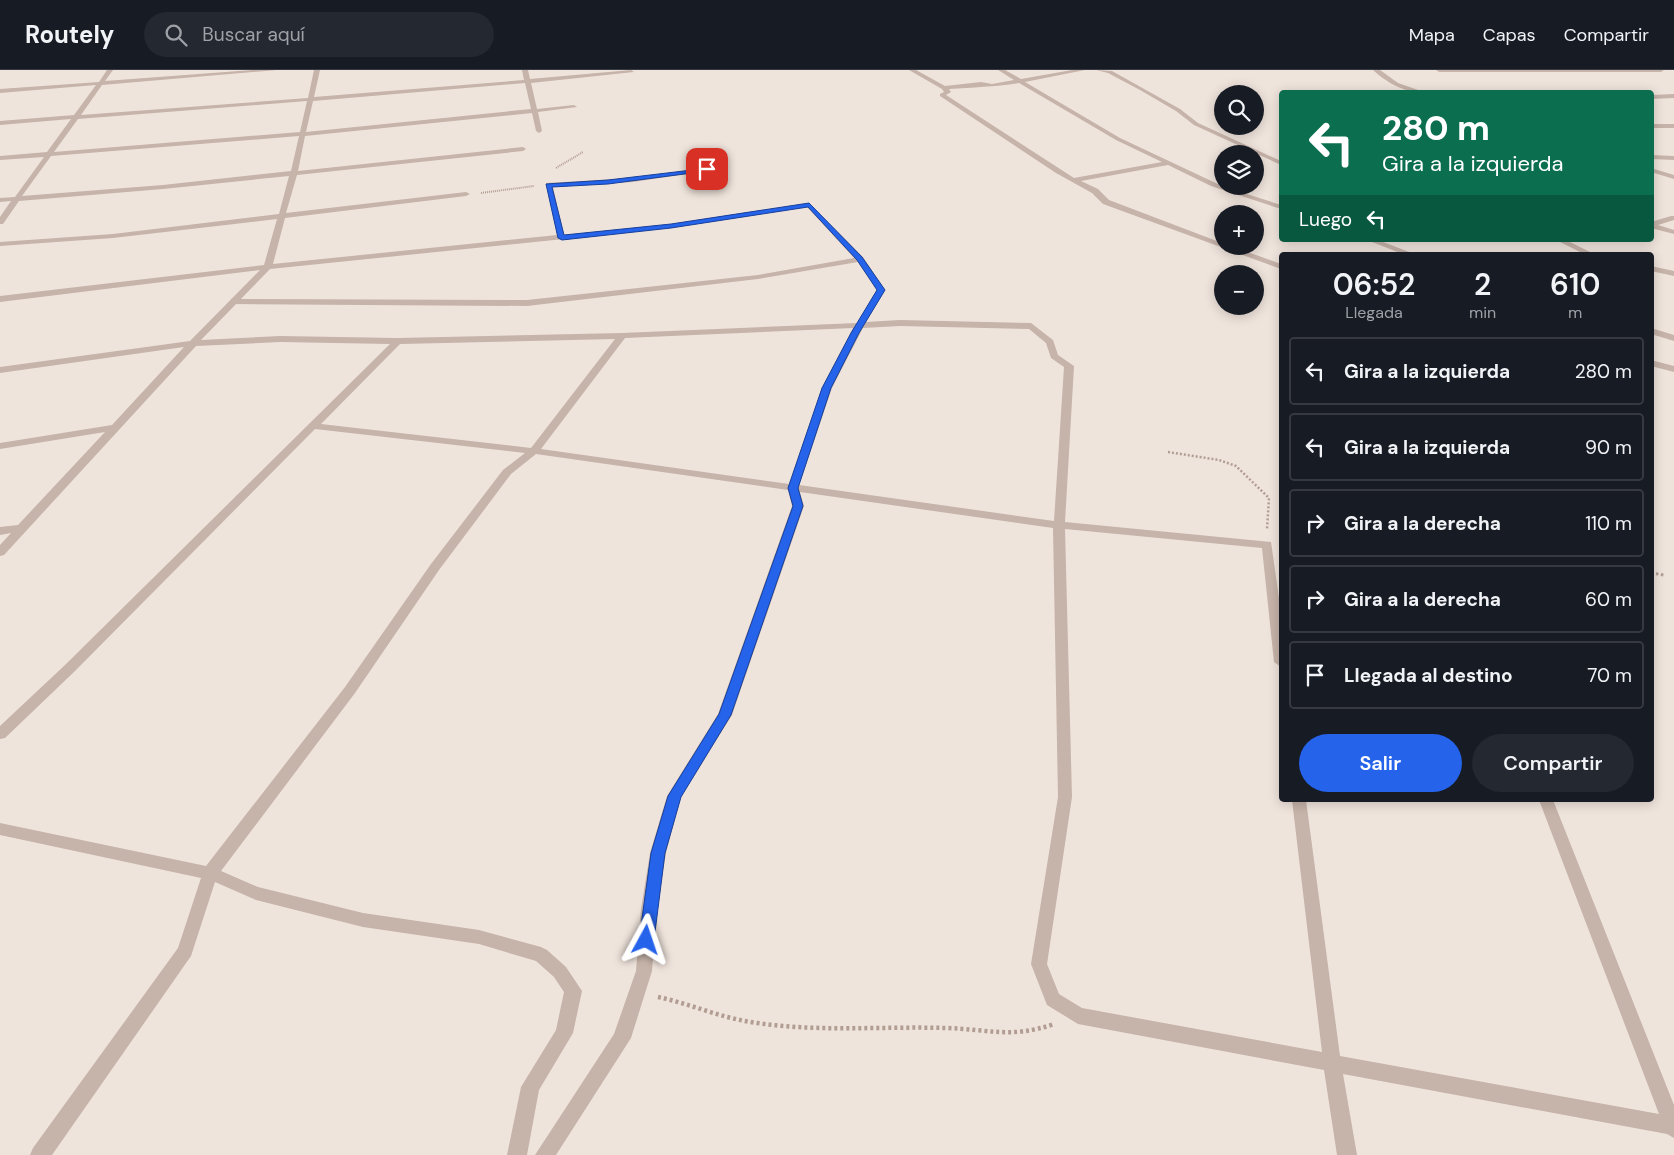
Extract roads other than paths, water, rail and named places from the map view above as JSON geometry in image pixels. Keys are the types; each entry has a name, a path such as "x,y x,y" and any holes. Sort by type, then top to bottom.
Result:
{"street":[{"path":"0,222 110,70"},
{"path":"0,91 274,70"},
{"path":"0,552 193,343 268,267 294,172 317,70"},
{"path":"525,70 540,131"},
{"path":"912,70 948,92 942,95 1073,180 1095,191 1106,202 1214,243"},
{"path":"1001,70 1118,139 1214,184 1279,206"},
{"path":"944,88 971,84 992,86 1022,82 1056,73 1082,70"},
{"path":"1099,70 1110,72 1142,89 1178,110 1196,124 1279,162"},
{"path":"1376,70 1396,84 1415,90"},
{"path":"1439,70 1661,70"},
{"path":"0,123 527,82 631,72"},
{"path":"1654,97 1674,96"},
{"path":"0,158 303,134 574,107"},
{"path":"1654,126 1674,126"},
{"path":"0,200 163,187 523,148"},
{"path":"1654,157 1674,158"},
{"path":"1073,180 1168,163"},
{"path":"562,238 549,185 616,182 726,167"},
{"path":"1654,171 1674,177"},
{"path":"0,244 113,236 466,194"},
{"path":"0,299 268,267 671,226 809,205 860,259 881,290 860,325 827,388 793,488 798,506 725,715 674,796 658,853 649,909 644,971 622,1038 545,1155"},
{"path":"1654,224 1674,218"},
{"path":"1654,226 1674,232"},
{"path":"1377,242 1405,252"},
{"path":"1564,242 1586,252"},
{"path":"1248,255 1279,266"},
{"path":"234,301 528,303 758,277 860,259"},
{"path":"1654,269 1674,274"},
{"path":"0,370 193,343 280,339 398,341 622,336 900,323 1031,326 1042,333 1050,342 1054,356 1069,366 1059,525 1065,797 1039,964 1053,999 1078,1016 1674,1127"},
{"path":"1654,331 1674,338"},
{"path":"40,1155 185,951 210,873 350,690 436,567 507,472 534,452 622,336"},
{"path":"0,734 70,668 398,341"},
{"path":"1654,364 1674,369"},
{"path":"312,426 534,452 1059,525 1267,545 1279,645"},
{"path":"0,446 116,427"},
{"path":"0,531 23,528"},
{"path":"1299,802 1332,1062 1348,1155"},
{"path":"1547,802 1674,1127"},
{"path":"0,829 210,873 256,893 354,917 479,938 541,955 554,966 573,991 564,1034 530,1087 517,1155"}]}
